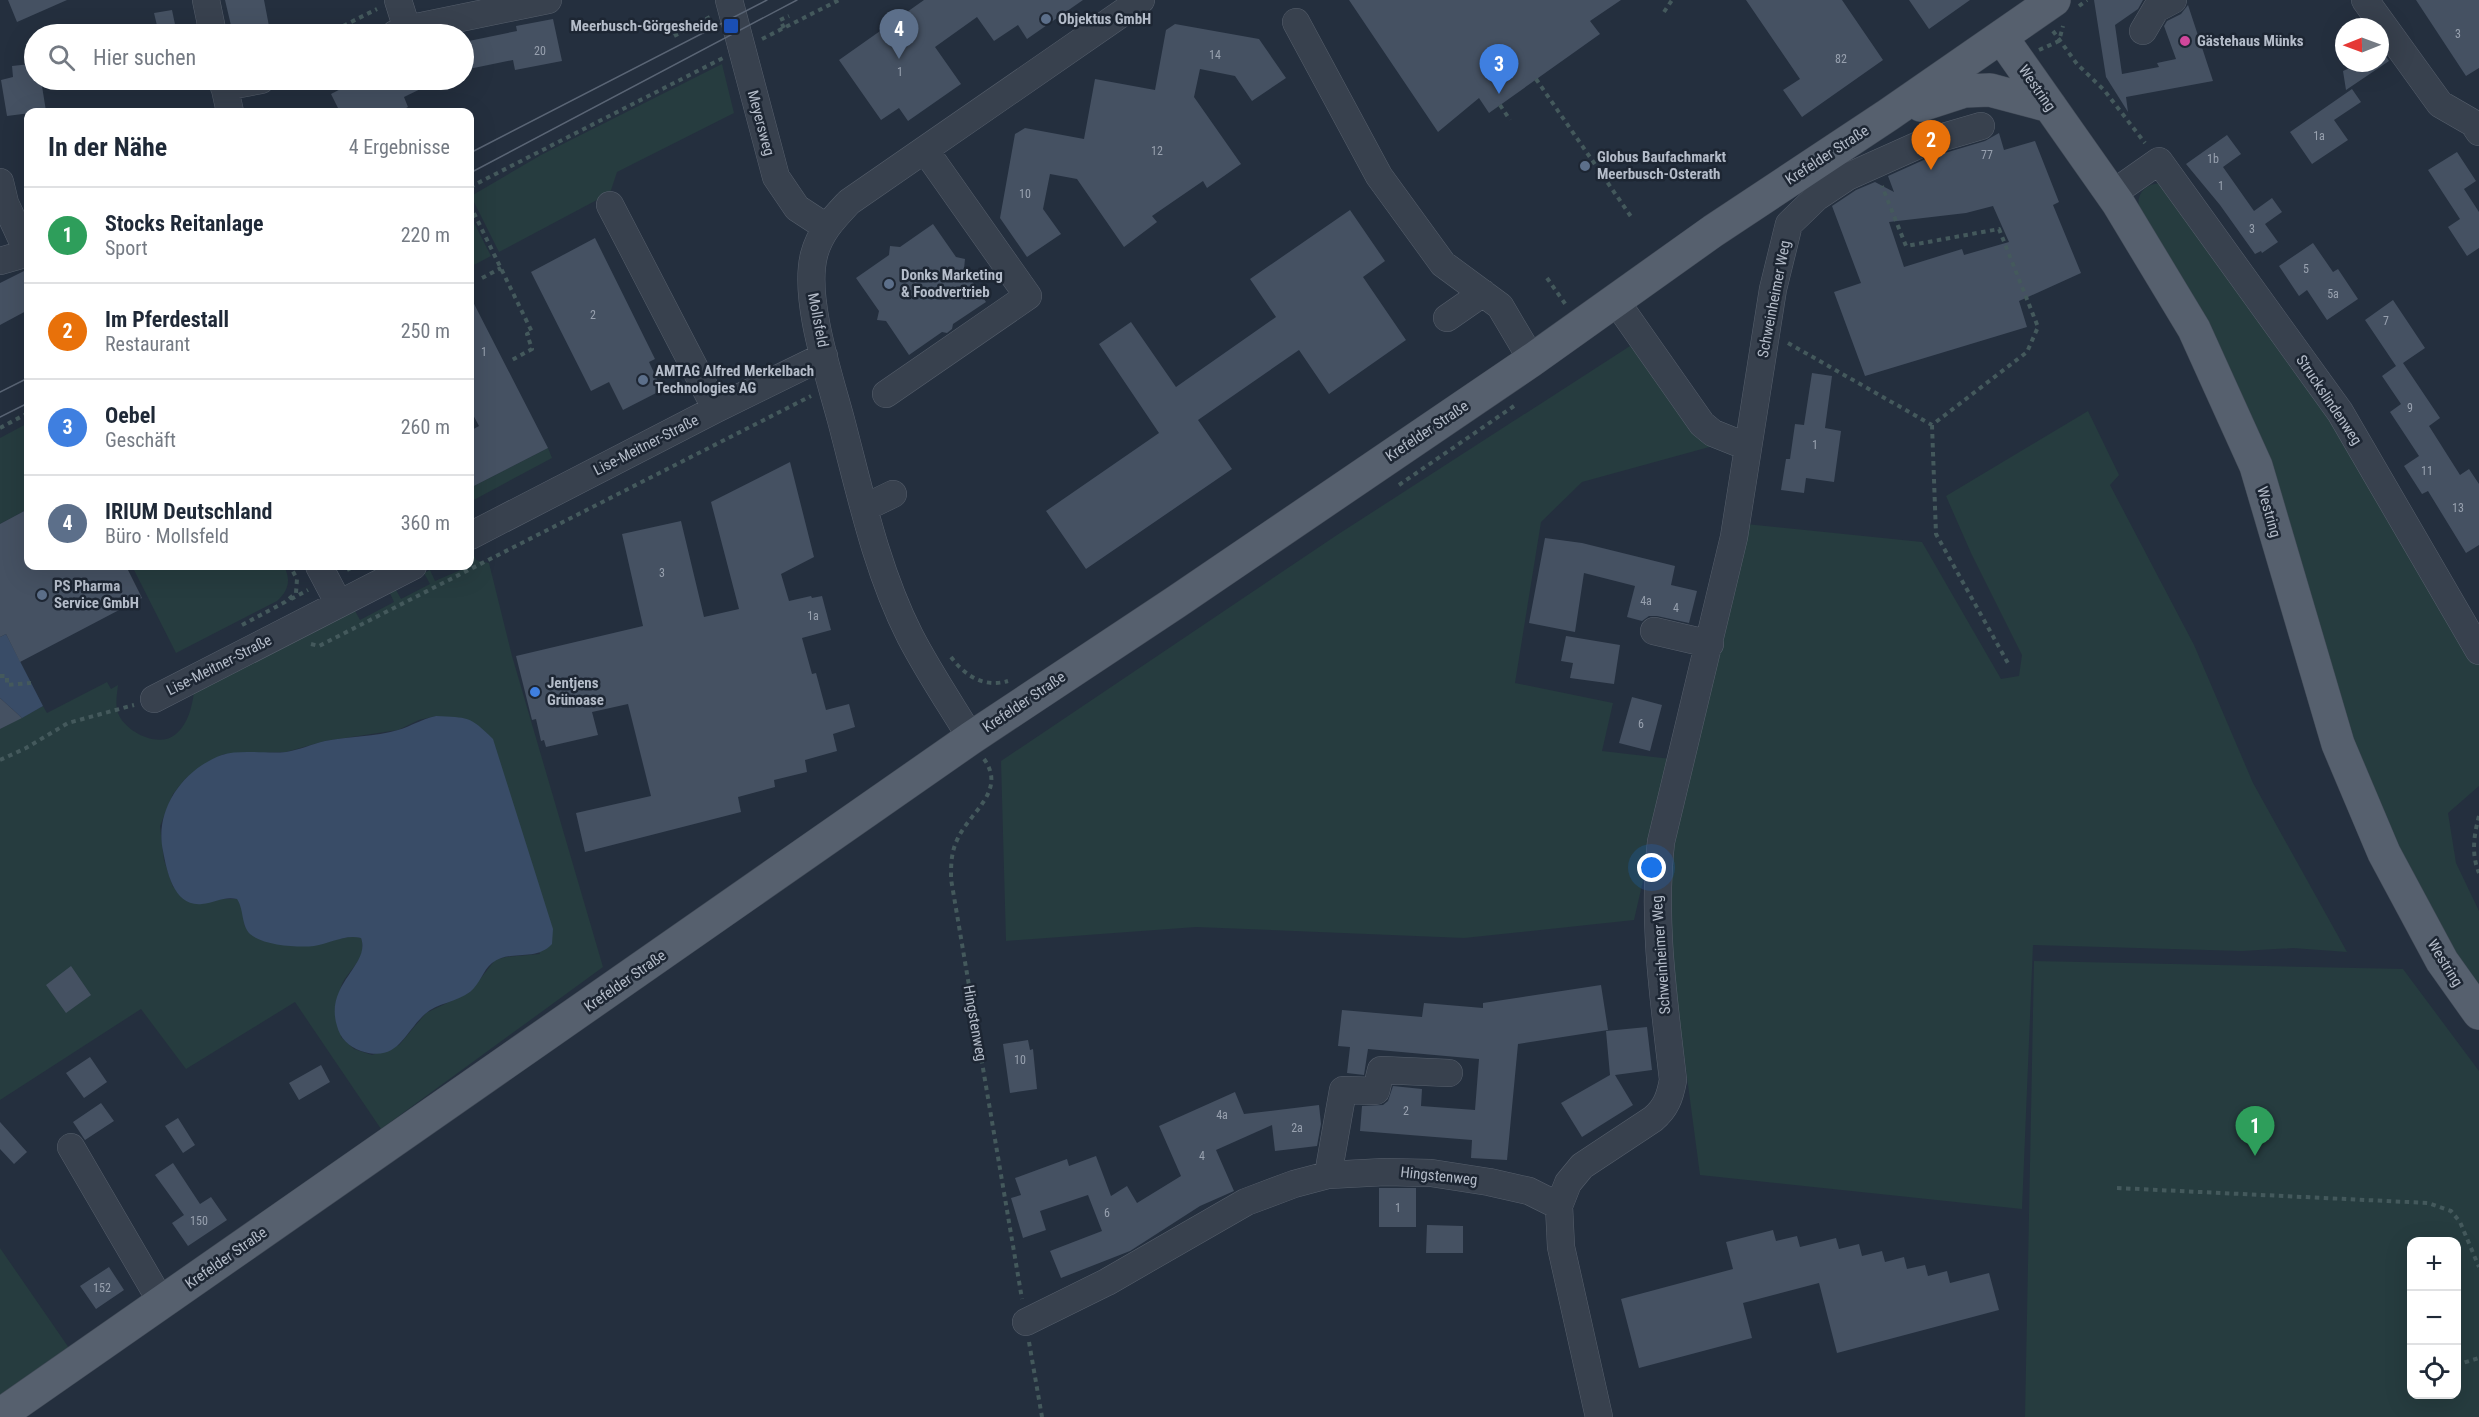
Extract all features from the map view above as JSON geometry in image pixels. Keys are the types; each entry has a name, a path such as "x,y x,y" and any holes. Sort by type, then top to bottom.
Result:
{"main road":[{"name":"Krefelder Straße","path":"0,1415 971,738 1186,596 1532,360 1713,231 2002,38 2047,5"},
{"name":"Westring","path":"2002,38 2112,194 2194,329 2256,466 2338,744 2384,853 2442,961 2479,1013"},
{"path":"1888,115 1964,91 1976,90 2012,94 2050,106"}],"street":[{"path":"206,0 211,24"},
{"path":"395,20 548,0"},
{"name":"Mollsfeld","path":"971,738 910,636 888,586 864,508 824,356 811,286 814,254 826,227 849,202 1141,0"},
{"path":"2143,31 2156,9 2173,0"},
{"path":"2366,0 2440,104 2473,123 2479,132"},
{"name":"Meyersweg","path":"730,3 770,138 776,177 788,185 797,208 826,227"},
{"path":"1296,22 1379,176 1443,264 1500,306 1532,360"},
{"name":"Schweinheimer Weg","path":"1599,1417 1561,1247 1559,1206 1569,1183 1582,1166 1653,1119 1662,1112 1670,1098 1673,1080 1659,961 1656,886 1661,842 1734,537 1773,289 1789,224 1818,197 1847,177 1923,143 1981,126"},
{"path":"886,394 1028,296 925,150"},
{"path":"2112,194 2158,161"},
{"name":"Struckslindenweg","path":"2158,161 2340,412 2479,651"},
{"path":"0,182 4,203 24,245"},
{"path":"610,205 716,409"},
{"path":"0,261 24,254"},
{"path":"1447,318 1483,293"},
{"path":"1615,300 1702,424 1713,434 1748,447"},
{"name":"Lise-Meitner-Straße","path":"474,534 824,356"},
{"path":"864,508 893,494"},
{"path":"321,570 339,604"},
{"name":"Lise-Meitner-Straße","path":"154,699 405,570"},
{"path":"1654,630 1710,644"},
{"path":"1328,1175 1343,1090 1376,1091 1381,1070 1449,1073"},
{"path":"71,1147 162,1303"},
{"name":"Hingstenweg","path":"1026,1322 1107,1282 1246,1202 1294,1184 1328,1175 1385,1172 1431,1173 1529,1191 1559,1206"}],"path":[{"path":"474,185 839,0"},
{"path":"1664,12 1672,0"},
{"path":"674,36 730,3"},
{"path":"2047,5 2077,64 2104,90 2158,161"},
{"path":"347,24 378,8 395,20"},
{"path":"784,28 780,20 789,16"},
{"path":"1536,79 1632,218"},
{"path":"1500,105 1510,120"},
{"path":"1874,165 1906,246 1999,229 2038,327 2027,352 1932,425"},
{"path":"474,213 532,332 527,334 532,349 512,360"},
{"path":"482,278 501,268"},
{"path":"1766,331 1932,425"},
{"path":"496,555 832,385"},
{"path":"0,428 24,415"},
{"path":"1932,425 1936,534 2009,665"},
{"path":"0,676 7,676 7,685 31,683"},
{"path":"0,760 26,748 68,723 154,699"},
{"name":"Hingstenweg","path":"971,738 991,768 992,781 986,799 959,836 951,856 951,879 1042,1417"},
{"path":"2479,816 2473,839 2479,873"},
{"path":"2117,1188 2428,1203 2451,1211 2460,1222 2479,1267"},
{"path":"2461,1364 2479,1358"}],"green space":[{"path":"722,64 734,113 617,172 610,193 499,252 474,202 474,194 541,155"},
{"path":"2161,183 2239,283 2383,498 2479,665 2479,786 2448,813 2456,863 2479,911 2479,995 2394,853 2139,210 2138,204 2142,191 2150,185"},
{"path":"474,223 491,256 474,265"},
{"path":"1630,346 1713,446 1582,482 1541,522 1515,683 1613,703 1602,751 1671,759 1634,920 1464,938 1196,927 1006,941 1001,761 1337,535"},
{"path":"2088,411 2119,475 2110,485 2194,645 2253,783 2347,952 2293,948 2242,951 2033,945 2022,1209 1700,1175 1668,934 1670,862 1746,524 1922,542 2001,679 2019,676 2022,655 1971,553 1946,496"},
{"path":"24,425 24,511 0,524 0,438"},
{"path":"548,448 552,458 474,500 474,486"},
{"path":"474,556 476,560 489,563 512,656 603,967 381,1129 295,1002 186,1069 141,1009 0,1100 0,729 43,706 47,713 107,682 111,689 118,685 117,709 128,726 135,732 152,739 169,738 180,730 186,720 194,692 354,609 360,620 394,602 389,591 395,588 401,599 430,584 424,573 430,570 435,581 461,570 474,570","holes":["436,716 540,954 495,960 470,992 426,1013 399,1045 372,1055 354,1049 341,1037 340,995 345,978 360,957 363,945 361,938 353,936 339,939 245,927 243,908 238,899 220,899 173,887 164,860 160,826 173,794 186,778 224,754 286,752 325,741 398,730 419,720"]},
{"path":"134,570 286,570 288,585 277,601 176,653"},
{"path":"2034,961 2403,969 2479,1071 2479,1417 2025,1417"},
{"path":"0,1248 69,1348 0,1395"}],"water":[{"path":"6,634 43,706 22,718 0,698 0,637"},
{"path":"436,716 468,719 493,739 553,929 552,944 538,953 507,957 492,963 470,992 430,1010 392,1050 373,1054 361,1051 346,1042 338,1030 335,1011 342,987 360,957 361,938 349,937 307,947 271,943 250,934 245,926 237,899 228,898 202,904 185,900 178,894 167,869 161,836 163,821 167,806 184,781 208,761 222,755 236,752 286,752 325,741 389,732"}],"building":[{"path":"8,0 67,0 17,22"},
{"path":"225,0 264,0 269,24 231,24"},
{"path":"924,0 1083,0 1027,39 1018,25 994,41 977,17 935,47 961,84 908,121 899,108 881,120 839,60"},
{"path":"1349,0 1621,0 1590,21 1600,34 1489,113 1479,98 1438,132"},
{"path":"1746,0 1842,0 1883,60 1802,117 1783,90 1800,79"},
{"path":"1909,0 1970,0 1929,29"},
{"name":"Gästehaus Münks","path":"2094,0 2143,0 2138,9 2115,25 2122,74 2159,67 2157,63 2176,59 2164,26 2167,21 2181,14 2188,5 2213,81 2126,97 2128,112 2106,77"},
{"path":"2416,0 2479,0 2479,68 2466,76"},
{"path":"172,10 175,24 157,24 154,13"},
{"path":"553,19 562,61 515,70 513,60 474,68 474,40 517,31 516,26"},
{"path":"1175,24 1259,39 1286,78 1252,101 1235,76 1200,69 1194,97 1241,164 1207,188 1203,181 1152,216 1157,222 1124,247 1077,179 1050,174 1043,209 1061,234 1027,257 1000,218 1015,134 1025,128 1084,139 1095,79 1155,90 1166,30"},
{"path":"24,65 24,90 43,90 46,108 24,108 24,114 7,116 1,80 13,77 12,66"},
{"path":"2343,72 2373,72 2346,90"},
{"path":"2352,89 2361,102 2334,120 2348,140 2312,164 2290,132"},
{"path":"339,90 418,90 404,97 408,107 406,108 338,108 331,94"},
{"path":"1999,133 2004,150 2035,141 2059,202 2053,205 2081,273 2019,301 2027,327 1865,376 1834,292 1861,283 1832,206 1856,190 1875,182 1894,192 1888,176 1928,158 1985,141","holes":["1993,206 2009,242 1964,255 1962,249 1904,267 1889,222 1966,213"]},
{"path":"2227,135 2241,154 2223,167 2254,211 2272,198 2282,212 2265,224 2278,242 2262,253 2261,251 2255,254 2220,205 2186,164"},
{"path":"2457,152 2476,181 2464,189 2479,212 2479,248 2467,256 2448,227 2460,219 2428,170"},
{"path":"1350,210 1385,261 1363,277 1406,340 1329,394 1299,350 1198,420 1232,469 1086,569 1046,511 1159,433 1099,344 1131,322 1176,387 1276,317 1250,279"},
{"path":"933,224 956,257 965,259 964,269 986,302 953,324 952,329 947,333 942,332 909,355 886,321 877,320 879,311 856,278 889,255 890,246 900,247"},
{"path":"595,238 655,359 649,362 662,390 623,410 609,382 591,391 531,272"},
{"path":"2313,243 2333,272 2338,269 2358,299 2327,320 2307,290 2299,296 2279,266"},
{"path":"24,271 24,312 0,325 0,283"},
{"path":"2393,300 2425,348 2403,363 2440,418 2429,426 2460,475 2469,469 2479,484 2479,545 2466,553 2428,491 2422,494 2404,466 2419,456 2390,412 2401,404 2382,376 2396,366 2365,320"},
{"path":"474,304 548,448 474,486 474,429 479,426 474,417"},
{"path":"1812,373 1832,376 1825,428 1841,431 1834,482 1806,478 1804,493 1781,490 1786,459 1790,459 1795,424 1804,425"},
{"path":"790,462 814,557 781,574 789,601 822,596 831,630 802,638 812,674 816,673 826,710 849,704 855,727 833,734 837,751 805,760 807,772 774,780 775,787 738,797 741,812 585,852 576,813 651,796 628,704 592,712 598,735 546,747 544,740 541,741 536,719 532,720 516,656 643,626 622,534 681,521 704,617 739,609 711,502"},
{"path":"24,511 24,570 128,570 142,598 20,662 6,634 0,637 0,524"},
{"path":"1545,538 1582,543 1675,566 1671,585 1697,591 1689,623 1657,616 1649,616 1642,621 1627,617 1635,586 1584,573 1575,632 1529,623"},
{"path":"1566,636 1620,645 1614,684 1570,678 1573,663 1561,661"},
{"path":"1632,697 1662,705 1650,751 1619,743"},
{"path":"0,698 22,718 0,729"},
{"path":"71,966 91,995 66,1013 46,985"},
{"path":"1601,985 1608,1030 1518,1044 1507,1160 1471,1158 1472,1140 1360,1131 1362,1106 1383,1105 1388,1101 1393,1086 1422,1089 1421,1106 1475,1110 1479,1059 1368,1049 1364,1075 1347,1073 1350,1047 1338,1046 1342,1010 1422,1017 1424,1003 1483,1008 1483,1003"},
{"path":"1647,1027 1652,1070 1615,1075 1633,1105 1582,1137 1561,1103 1610,1075 1606,1031"},
{"path":"1028,1040 1030,1050 1033,1049 1037,1089 1010,1093 1003,1044"},
{"path":"90,1057 107,1082 84,1098 66,1073"},
{"path":"321,1065 330,1082 299,1100 289,1083"},
{"path":"1235,1092 1244,1114 1319,1105 1321,1124 1317,1146 1275,1151 1272,1125 1216,1150 1234,1191 1200,1206 1130,1251 1061,1278 1050,1251 1102,1231 1088,1195 1040,1211 1046,1230 1023,1238 1011,1198 1021,1195 1015,1178 1067,1159 1069,1166 1096,1156 1111,1196 1127,1186 1137,1203 1181,1176 1159,1126"},
{"path":"101,1103 114,1121 85,1140 73,1122"},
{"path":"178,1118 195,1145 183,1153 165,1126"},
{"path":"0,1122 27,1152 14,1164 0,1149"},
{"path":"173,1163 200,1204 211,1197 227,1220 188,1246 172,1223 184,1215 155,1175"},
{"path":"1379,1188 1416,1188 1416,1227 1379,1227"},
{"path":"1427,1225 1463,1226 1463,1253 1426,1253"},
{"path":"1773,1230 1776,1241 1797,1236 1800,1247 1836,1238 1839,1249 1859,1244 1862,1256 1882,1251 1885,1262 1904,1257 1907,1269 1925,1265 1928,1276 1947,1271 1950,1283 1989,1273 1999,1310 1837,1353 1819,1283 1743,1303 1752,1338 1639,1368 1621,1299 1733,1269 1726,1242"},
{"path":"109,1267 124,1290 96,1309 80,1286"}],"tram line":[{"path":"474,151 767,0"},
{"path":"474,171 797,0"},
{"path":"0,392 24,380"},
{"path":"0,417 24,405"}],"place":[{"name":"Objektus GmbH","path":"1046,19"},
{"name":"Meerbusch-Görgesheide","path":"731,26"},
{"name":"Gästehaus Münks","path":"2185,41"},
{"name":"IRIUM Deutschland","path":"899,59"},
{"name":"Oebel","path":"1499,94"},
{"name":"Globus Baufachmarkt Meerbusch-Osterath","path":"1585,166"},
{"name":"Im Pferdestall","path":"1931,170"},
{"name":"Donks Marketing & Foodvertrieb","path":"889,284"},
{"name":"AMTAG Alfred Merkelbach Technologies AG","path":"643,380"},
{"name":"PS Pharma Service GmbH","path":"42,595"},
{"name":"Jentjens Grünoase","path":"535,692"},
{"name":"Stocks Reitanlage","path":"2255,1156"}]}
